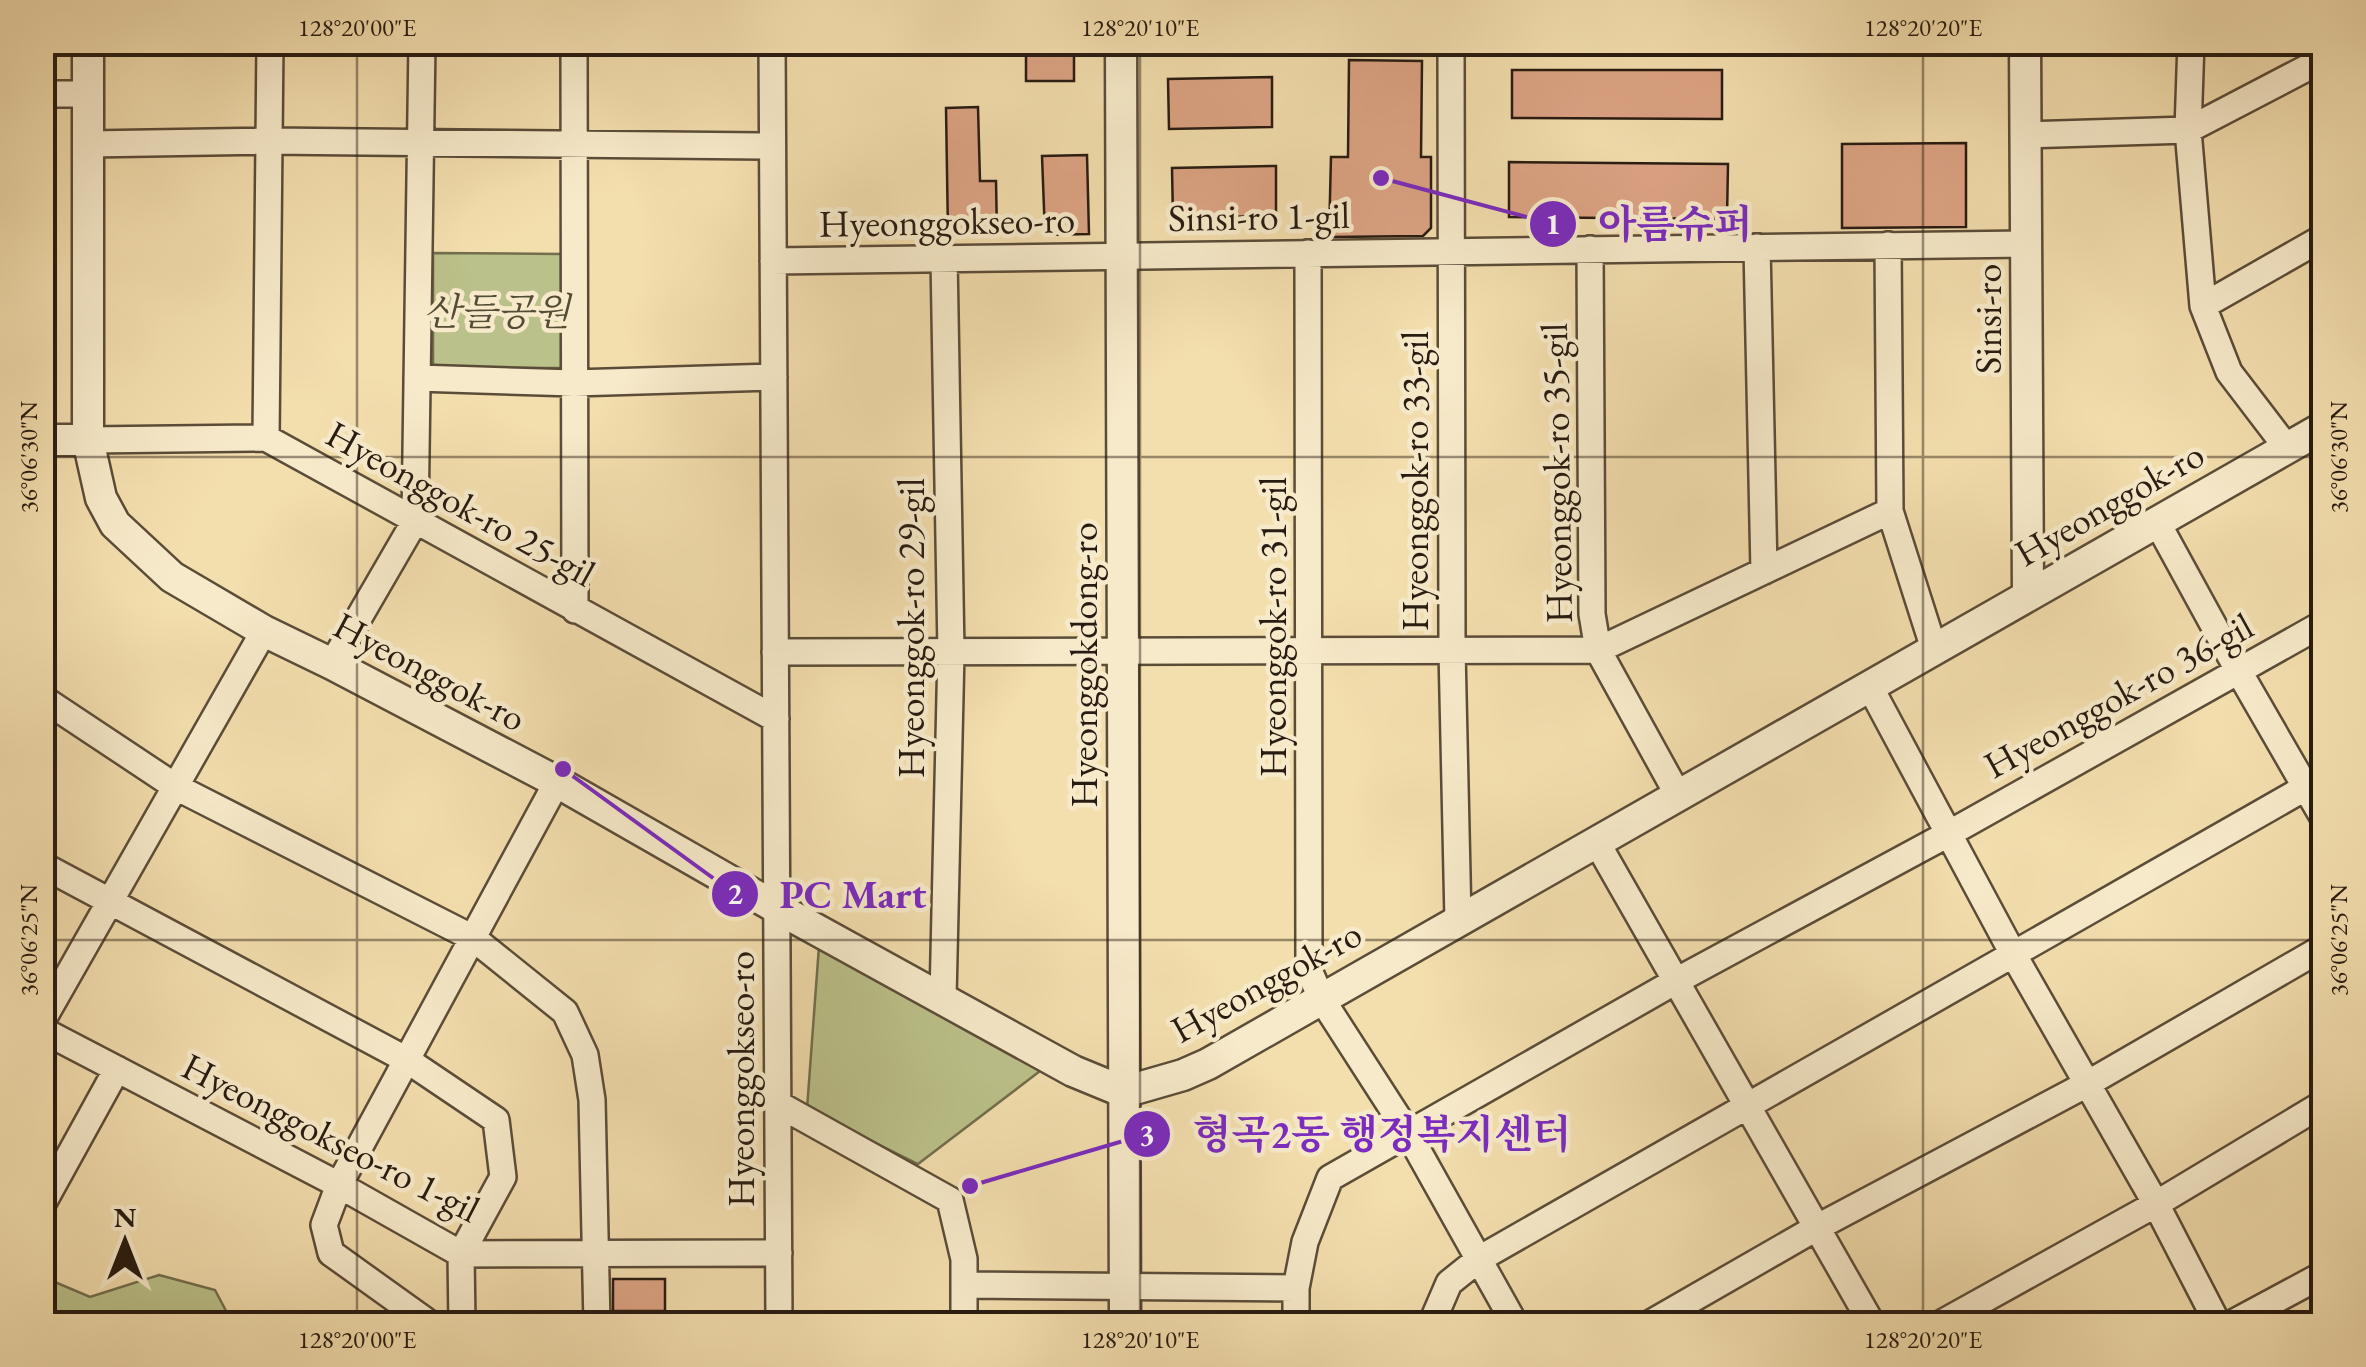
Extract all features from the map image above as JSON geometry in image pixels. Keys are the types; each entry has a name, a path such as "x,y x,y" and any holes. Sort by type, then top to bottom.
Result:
{"street":[{"name":"Hyeonggok-ro","path":"88,42 88,440 101,498 115,524 172,577 264,631 557,782 1072,1072 1124,1092 1208,1064 2324,427"},
{"path":"266,438 270,42"},
{"path":"332,664 415,521 422,42"},
{"path":"574,42 575,610"},
{"name":"Hyeonggokseo-ro","path":"772,42 779,1324"},
{"name":"Hyeonggokdong-ro","path":"1121,42 1124,1324"},
{"name":"Hyeonggok-ro 33-gil","path":"1452,42 1452,650 1458,920"},
{"name":"Sinsi-ro","path":"2025,42 2028,595"},
{"path":"2191,42 2188,130 2203,306 2229,372 2287,448"},
{"path":"2026,134 2188,130 2324,58"},
{"path":"42,94 88,94"},
{"path":"88,144 772,146"},
{"path":"2203,306 2324,237"},
{"name":"Sinsi-ro 1-gil","path":"1122,256 2026,244"},
{"path":"1888,245 1890,511 1934,649"},
{"path":"1757,247 1764,571"},
{"name":"Hyeonggok-ro 35-gil","path":"1590,250 1592,614 1598,650 1678,794"},
{"name":"Hyeonggok-ro 31-gil","path":"1308,253 1309,970 1321,998 1408,1133 1514,1324"},
{"name":"Hyeonggokseo-ro","path":"773,260 1122,256"},
{"name":"Hyeonggok-ro 29-gil","path":"943,998 950,652 944,258"},
{"path":"417,378 574,383 774,377"},
{"name":"Hyeonggok-ro 25-gil","path":"88,440 266,438 776,719"},
{"path":"42,440 88,440"},
{"path":"776,652 1598,650 1890,511"},
{"path":"2157,522 2238,670 2314,782 2324,819"},
{"name":"Hyeonggok-ro 36-gil","path":"1296,1324 1296,1288 1305,1242 1330,1178 2324,622"},
{"path":"42,1021 264,631"},
{"path":"1870,686 2012,952 2156,1204 2218,1324"},
{"path":"42,698 176,786 473,938 565,1012 584,1055 592,1100 597,1324"},
{"path":"430,1324 331,1253 324,1225 339,1185 557,782"},
{"path":"1434,1324 1450,1283 1479,1259 2314,782"},
{"path":"1596,841 1872,1324"},
{"path":"42,865 407,1060 496,1120 503,1177 460,1254 462,1324"},
{"path":"1649,1324 1816,1228 2087,1084 2324,947"},
{"name":"Hyeonggokseo-ro 1-gil","path":"42,1030 339,1185 460,1254 779,1253"},
{"path":"42,1204 117,1069"},
{"path":"1940,1324 2156,1204 2324,1103"},
{"path":"778,1104 950,1200 964,1259 964,1324"},
{"path":"2231,1324 2324,1274"},
{"path":"965,1285 1296,1288"}],"green space":[{"name":"산들공원","path":"433,253 561,254 561,368 433,368"},
{"path":"819,946 1044,1068 918,1164 807,1109"},
{"path":"159,1275 215,1290 233,1324 43,1324 43,1277 90,1297"}],"building":[{"path":"1026,42 1074,42 1074,81 1026,81"},
{"path":"1349,60 1422,61 1421,157 1431,157 1431,228 1423,236 1329,237 1331,157 1348,157"},
{"path":"1512,70 1722,70 1722,119 1512,118"},
{"path":"1272,77 1272,127 1169,129 1168,79"},
{"path":"978,107 980,181 996,181 997,234 948,235 946,108"},
{"path":"1966,143 1966,227 1842,228 1842,144"},
{"path":"1087,155 1089,234 1045,235 1042,156"},
{"path":"1509,162 1728,164 1727,219 1509,217"},
{"path":"1276,166 1276,216 1173,218 1172,168"},
{"path":"613,1279 665,1279 665,1311 613,1311"}],"place":[{"name":"아름슈퍼","path":"1381,178"},
{"name":"PC Mart","path":"563,769"},
{"name":"형곡2동 행정복지센터","path":"970,1186"}]}
